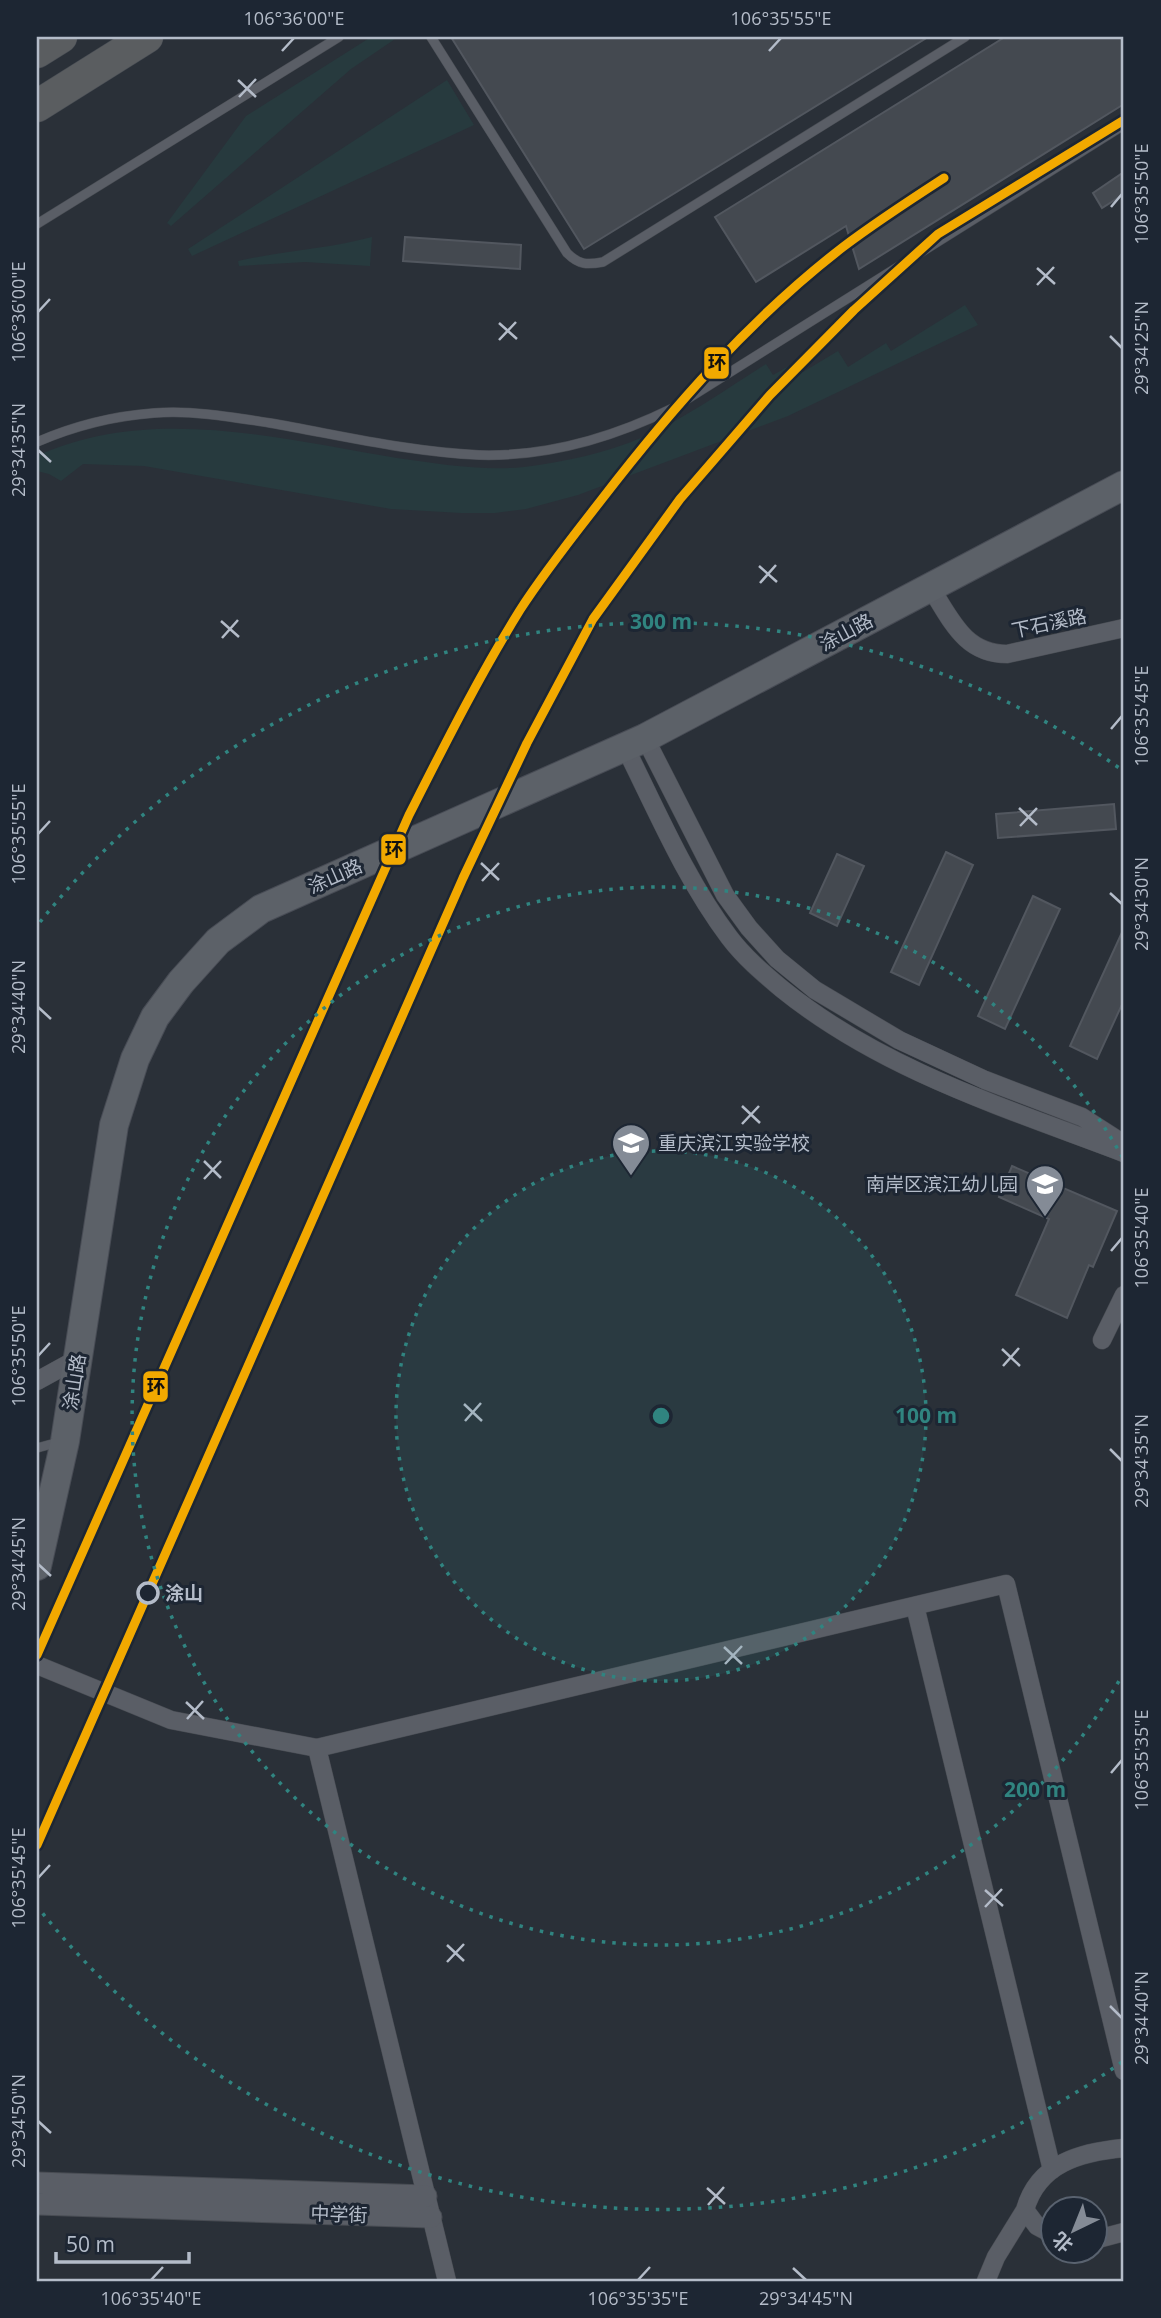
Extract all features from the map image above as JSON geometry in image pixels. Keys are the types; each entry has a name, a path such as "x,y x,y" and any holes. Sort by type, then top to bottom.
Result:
{"highway":[{"path":"37,52 61,37"},
{"path":"37,106 147,37"}],"main road":[{"name":"涂山路","path":"37,1566 65,1441 114,1125 135,1059 155,1017 218,941 261,909 635,742 1124,485"}],"street":[{"name":"下石溪路","path":"930,587 969,642 992,654 1007,654 1124,628"},
{"path":"635,742 725,895 749,928 777,958 815,990 899,1040 985,1080 1082,1117 1124,1144"},
{"path":"635,742 705,904 731,940 764,974 803,1006 844,1033 934,1080 1124,1153"},
{"path":"1102,1340 1124,1295"},
{"path":"37,1381 77,1359"},
{"path":"37,1665 171,1720 317,1748 1006,1584 1124,2071"},
{"path":"915,1606 1052,2170"},
{"path":"317,1748 447,2281"},
{"path":"983,2281 1025,2210 1030,2193 1052,2170 1065,2161 1086,2154 1124,2148"},
{"name":"中学街","path":"37,2183 426,2196"},
{"name":"中学街","path":"37,2204 431,2217"},
{"path":"1025,2210 1038,2227"}],"lane":[{"path":"37,224 339,37"},
{"path":"431,37 567,253 578,263 591,264 603,262 965,37"},
{"path":"37,442 88,423 156,413 226,416 440,452 482,455 527,452 602,436 639,424 673,408 1124,125"},
{"path":"37,1448 65,1441"}],"green space":[{"path":"371,37 398,37 351,69 171,226 167,223 246,116"},
{"path":"447,80 474,125 192,256 188,249"},
{"path":"372,237 370,266 305,262 239,266 238,261 338,244"},
{"path":"965,305 978,325 788,416 578,495 526,509 461,513 391,509 144,466 83,464 61,481 37,471 37,456 80,440 125,432 170,429 261,435 461,466 508,468 554,462 600,452 643,437 690,412 766,364 773,375 796,362 803,372 838,351 848,367 886,343 891,351"}],"building":[{"path":"451,37 928,37 584,249"},
{"path":"1005,37 1124,37 1124,104 859,269 846,226 756,282 715,217"},
{"path":"1124,172 1124,194 1102,208 1093,193"},
{"path":"405,237 521,245 520,269 403,261"},
{"path":"1114,804 1116,829 998,838 996,814"},
{"path":"946,852 973,865 919,985 891,972"},
{"path":"837,854 864,866 837,926 810,913"},
{"path":"1033,896 1060,909 1005,1029 978,1016"},
{"path":"1124,928 1124,1000 1097,1059 1070,1046"},
{"path":"1012,1166 1117,1211 1093,1267 1089,1265 1067,1318 1016,1295 1049,1219 999,1197"}],"transit line":[{"name":"环","path":"37,1845 463,878 527,743 593,619 680,499 770,395 854,310 938,234 1124,120"},
{"name":"环","path":"37,1655 409,815 476,686 520,610 560,553 629,465 685,398 745,334 809,274 843,247 944,178"}],"place":[{"name":"重庆滨江实验学校","path":"631,1177"},
{"name":"南岸区滨江幼儿园","path":"1045,1218"},
{"name":"涂山","path":"148,1593"}]}
